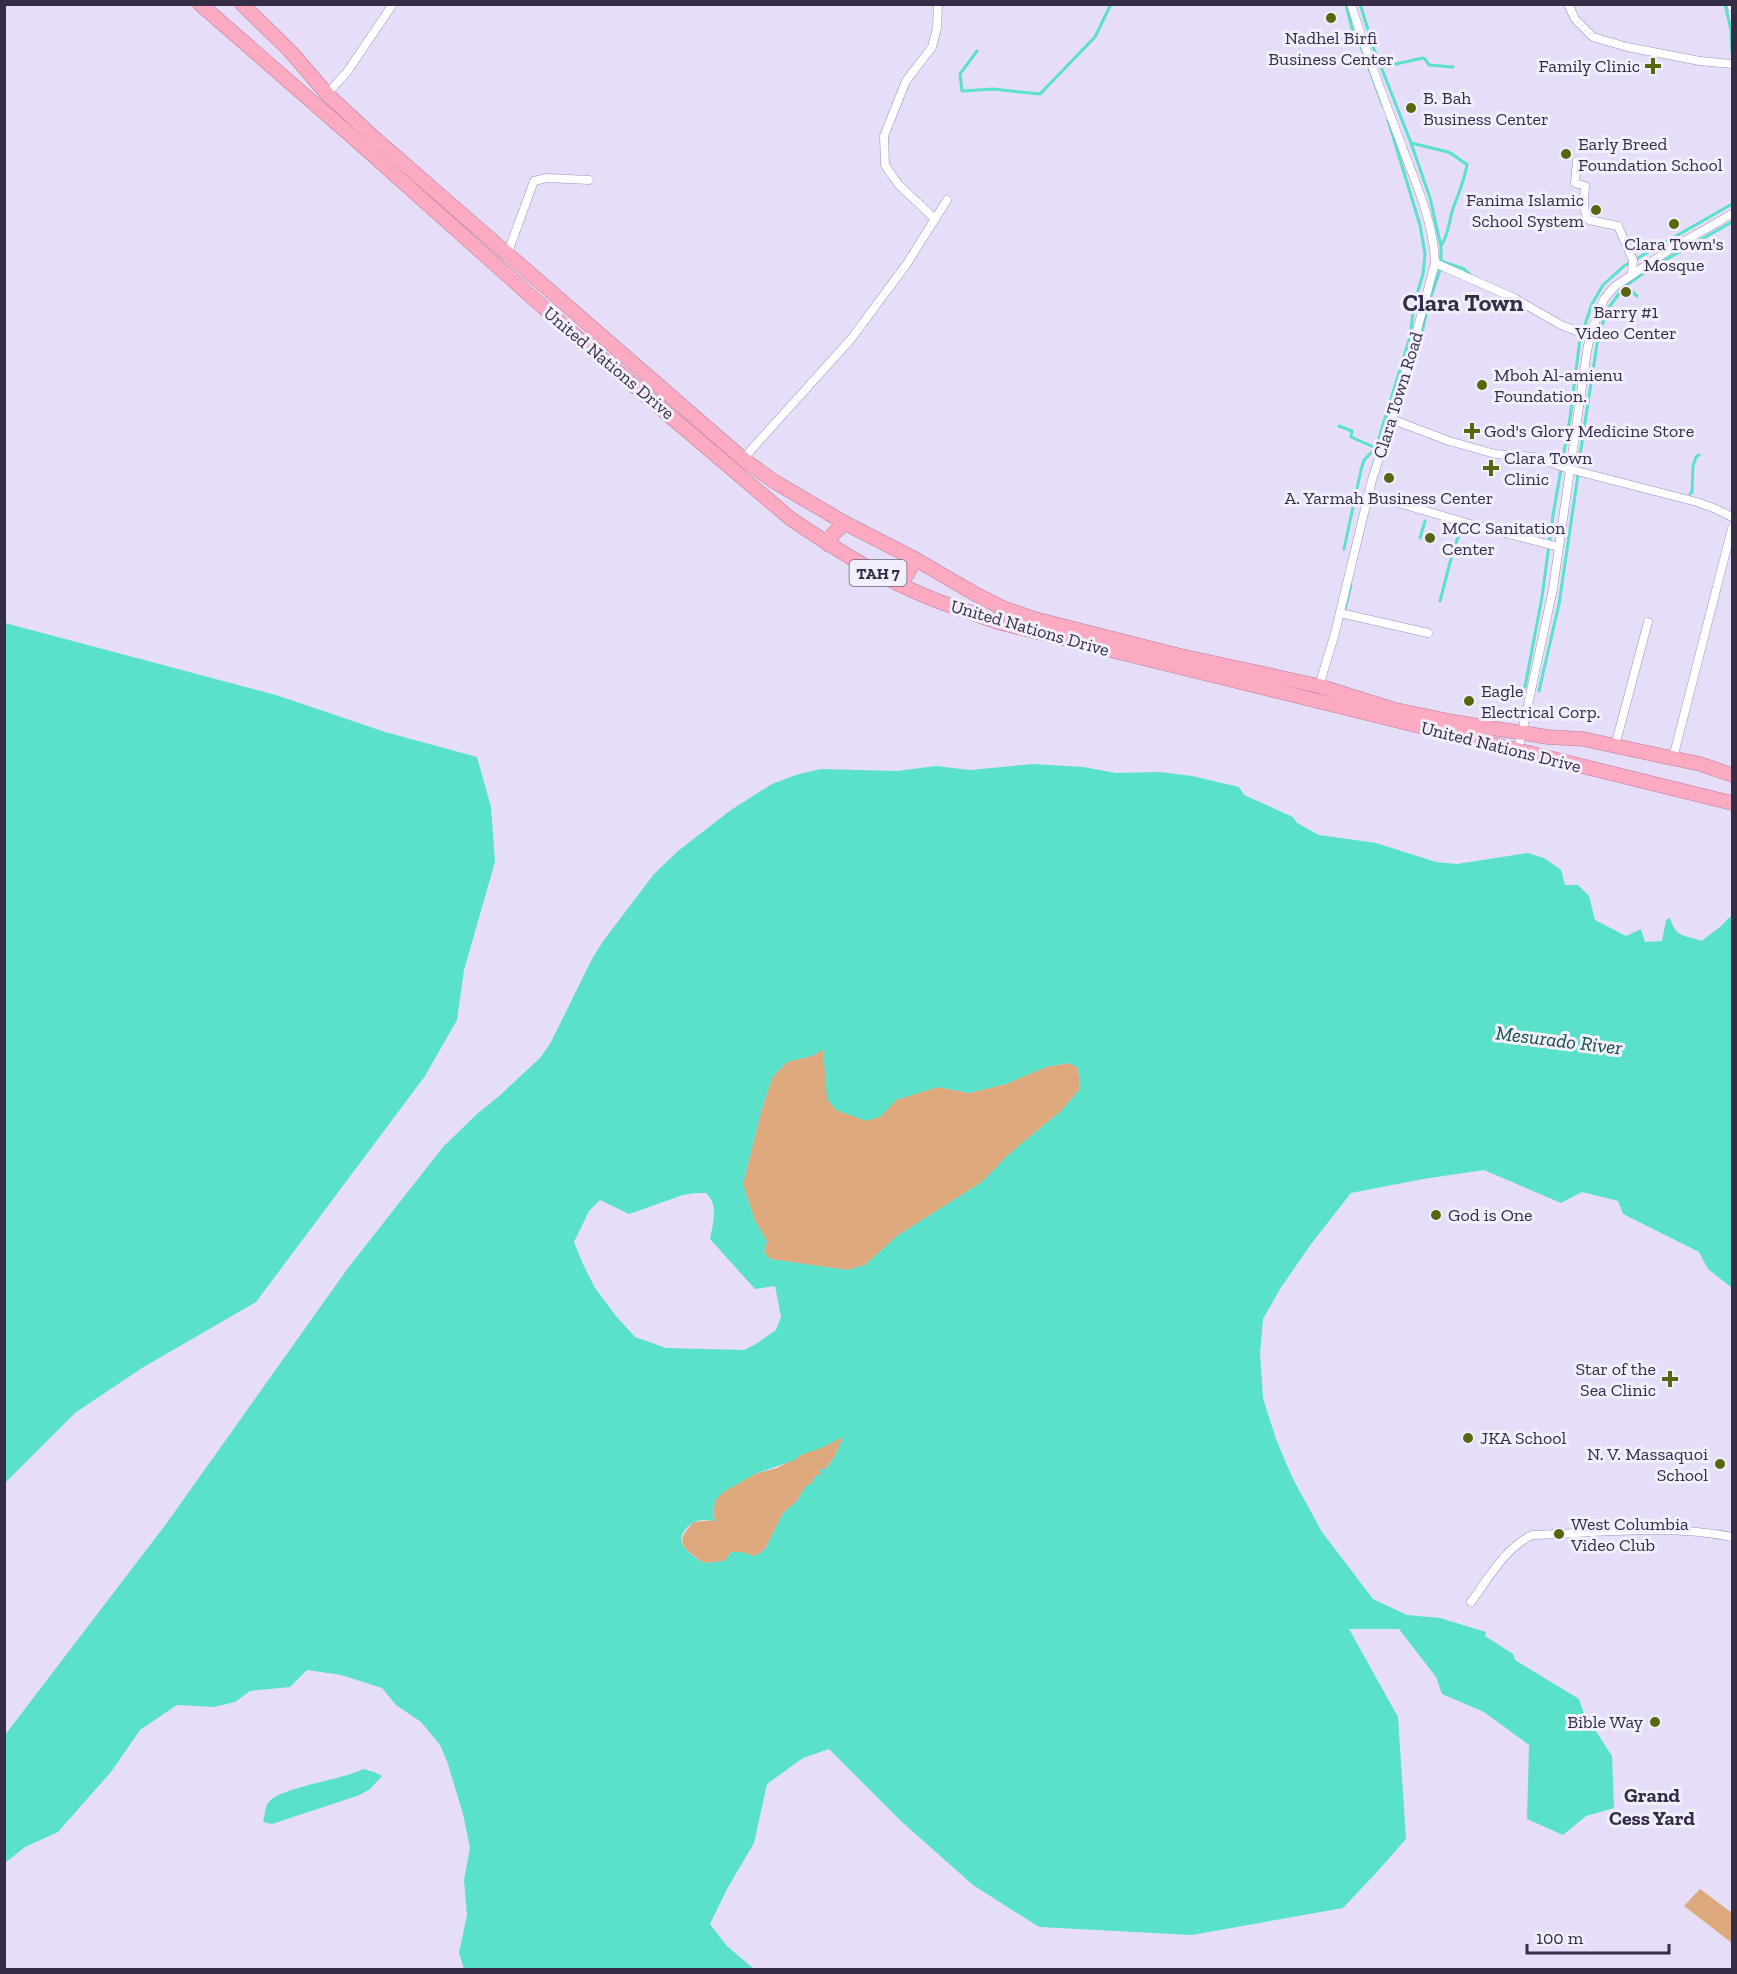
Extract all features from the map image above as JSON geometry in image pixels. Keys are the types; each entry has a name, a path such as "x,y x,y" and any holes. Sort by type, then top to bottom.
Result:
{"highway":[{"name":"United Nations Drive","path":"200,4 571,332 739,465 775,482 977,595 1003,608 1035,619 1181,656 1319,687 1392,709 1454,722 1582,739 1700,764 1732,775"},
{"name":"United Nations Drive","path":"242,4 291,52 327,94 739,465 790,519 829,545 898,584 949,606 1001,623 1732,803"},
{"path":"829,545 833,534 845,523"},
{"path":"898,584 907,575 915,559"}],"street":[{"path":"327,94 347,72 393,4"},
{"path":"935,219 898,184 885,165 884,136 906,81 933,47 938,4"},
{"name":"Clara Town Road","path":"1319,687 1435,263 1435,247 1426,213 1351,4"},
{"path":"1568,4 1575,19 1593,37 1627,47 1732,64"},
{"path":"1577,161 1575,183 1585,186 1584,211 1587,218 1618,226 1633,260 1632,274"},
{"path":"507,255 534,182 547,178 589,180"},
{"path":"739,465 851,339 906,265 947,200"},
{"path":"1518,751 1553,589 1590,336 1604,299 1614,287 1632,274 1732,214"},
{"path":"1435,263 1514,298 1561,325 1590,336"},
{"path":"1391,419 1449,441 1495,454 1535,458 1697,502 1732,517"},
{"path":"1372,495 1558,547"},
{"path":"1673,758 1732,528"},
{"path":"1340,613 1428,633"},
{"path":"1615,746 1648,622"},
{"path":"1471,1602 1512,1548 1532,1536 1647,1530 1732,1537"}],"shaded area":[{"path":"823,1049 828,1099 880,1117 896,1100 938,1087 969,1093 1006,1084 1046,1067 1070,1063 1078,1068 1080,1089 1061,1111 1008,1155 982,1182 897,1236 865,1265 847,1270 770,1259 764,1252 767,1241 755,1221 743,1184 762,1108 773,1076 787,1062 812,1056"},
{"path":"844,1436 835,1456 821,1475 816,1475 796,1502 783,1513 765,1549 759,1554 753,1557 742,1552 731,1552 725,1561 704,1563 683,1545 683,1535 694,1522 716,1520 713,1517 715,1500 725,1491 755,1474 777,1468"},
{"path":"1700,1889 1732,1913 1732,1943 1684,1906"}],"water":[{"path":"5,623 276,695 385,732 477,757 491,807 495,862 464,970 457,1020 425,1076 256,1302 142,1368 75,1413 5,1483"},
{"name":"Mesurado River","path":"1033,764 1083,767 1116,773 1160,772 1192,776 1239,787 1244,795 1293,817 1297,823 1319,835 1376,843 1436,862 1457,864 1528,853 1544,858 1561,870 1565,885 1578,885 1589,896 1595,920 1626,936 1641,929 1645,942 1662,941 1666,920 1670,918 1678,932 1702,941 1732,916 1732,1288 1708,1269 1699,1252 1623,1214 1618,1201 1582,1192 1561,1203 1484,1170 1351,1193 1311,1244 1280,1289 1263,1319 1260,1353 1263,1398 1276,1439 1292,1477 1322,1532 1373,1599 1407,1615 1440,1618 1486,1632 1485,1636 1513,1654 1515,1660 1579,1699 1583,1711 1612,1756 1614,1808 1586,1816 1563,1835 1527,1819 1529,1745 1484,1712 1442,1694 1436,1677 1399,1629 1349,1629 1398,1717 1406,1839 1343,1908 1192,1935 1039,1927 973,1885 902,1822 829,1749 803,1758 767,1784 754,1843 710,1924 727,1946 754,1969 464,1969 459,1953 467,1915 464,1880 470,1848 463,1814 440,1745 421,1722 396,1705 382,1688 341,1675 307,1670 290,1687 250,1691 235,1702 214,1707 177,1705 140,1730 111,1772 58,1832 25,1847 5,1863 5,1735 166,1524 348,1268 443,1147 540,1058 550,1044 593,957 654,874 678,851 731,810 772,784 799,774 821,769 897,771 936,766 970,770","holes":["823,1050 827,1099 836,1110 866,1121 880,1117 896,1100 938,1087 969,1093 1006,1084 1046,1067 1069,1063 1078,1068 1080,1089 1061,1111 1008,1155 982,1182 897,1236 865,1265 847,1270 770,1259 764,1252 767,1241 755,1221 743,1184 762,1108 773,1076 787,1062 812,1056","706,1193 714,1209 710,1239 755,1289 775,1286 781,1317 776,1330 744,1350 666,1348 635,1337 595,1288 574,1242 589,1211 600,1200 629,1214 683,1195","843,1437 835,1456 826,1469 820,1469 821,1475 816,1475 796,1502 783,1513 765,1549 759,1554 753,1556 742,1552 731,1552 725,1561 704,1563 686,1550 681,1540 682,1535 692,1523 702,1520 717,1521 713,1517 715,1500 725,1491 755,1474 824,1447"]},
{"path":"363,1769 382,1776 369,1790 272,1824 263,1822 267,1805 274,1797"}],"waterway":[{"path":"977,51 960,74 962,91 993,89 1040,94 1095,37 1111,4"},
{"path":"1346,4 1352,29 1362,49 1383,106"},
{"path":"1360,4 1374,49 1430,198 1441,246 1441,267 1405,388"},
{"path":"1725,4 1731,30 1732,53"},
{"path":"1382,67 1423,58 1429,65 1453,67"},
{"path":"1344,549 1361,470 1364,460 1376,448 1410,337 1414,304 1423,274 1425,254 1420,225 1388,120"},
{"path":"1411,143 1448,152 1467,164 1442,244"},
{"path":"1525,687 1542,597 1580,339 1592,304 1603,285 1624,266 1732,204"},
{"path":"1578,468 1598,338 1607,310 1624,287 1651,268 1732,222"},
{"path":"1441,261 1464,269 1473,277"},
{"path":"1625,286 1637,296"},
{"path":"1391,434 1401,403"},
{"path":"1339,426 1352,431 1351,437 1376,448"},
{"path":"1690,494 1693,466 1699,455"},
{"path":"1539,691 1559,604 1578,475"},
{"path":"1420,538 1425,521"},
{"path":"1440,601 1460,532"},
{"path":"1344,613 1351,585"}],"place":[{"name":"Nadhel Birfi Business Center","path":"1331,18"},
{"name":"Family Clinic","path":"1653,66"},
{"name":"B. Bah Business Center","path":"1411,108"},
{"name":"Early Breed Foundation School","path":"1566,154"},
{"name":"Fanima Islamic School System","path":"1596,210"},
{"name":"Clara Town's Mosque","path":"1674,224"},
{"name":"Barry #1 Video Center","path":"1626,292"},
{"name":"Mboh Al-amienu Foundation.","path":"1482,385"},
{"name":"God's Glory Medicine Store","path":"1472,431"},
{"name":"Clara Town Clinic","path":"1491,468"},
{"name":"A. Yarmah Business Center","path":"1389,478"},
{"name":"MCC Sanitation Center","path":"1430,538"},
{"name":"Eagle Electrical Corp.","path":"1469,701"},
{"name":"God is One","path":"1436,1215"},
{"name":"Star of the Sea Clinic","path":"1670,1379"},
{"name":"JKA School","path":"1468,1438"},
{"name":"N. V. Massaquoi School","path":"1720,1464"},
{"name":"West Columbia Video Club","path":"1559,1534"},
{"name":"Bible Way","path":"1655,1722"}],"district":[{"name":"Clara Town","path":"1463,302"},
{"name":"Grand Cess Yard","path":"1652,1806"}]}
